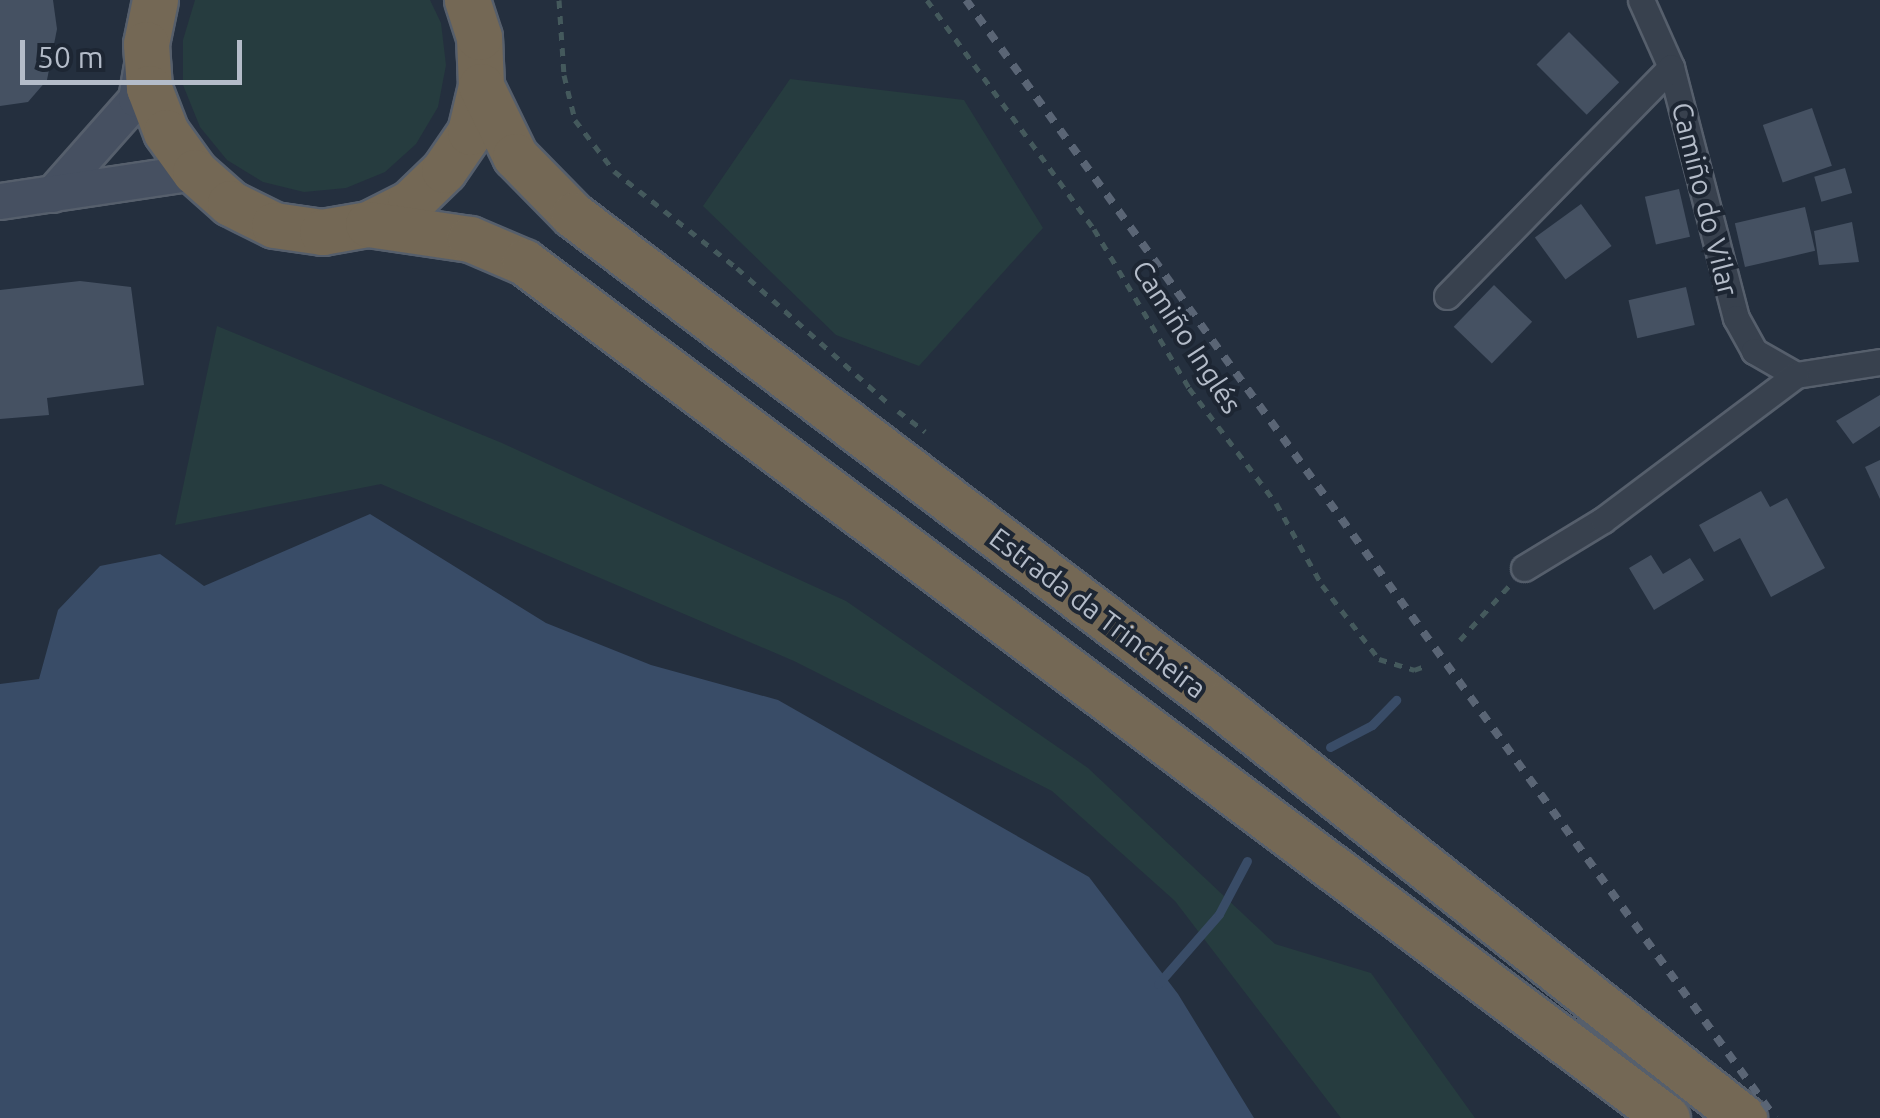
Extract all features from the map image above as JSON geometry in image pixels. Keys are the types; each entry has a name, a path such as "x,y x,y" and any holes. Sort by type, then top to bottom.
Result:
{"highway":[{"name":"Estrada da Trincheira","path":"156,0 146,44 149,88 166,132 195,172 230,203 274,225 322,232 368,224 410,203 444,170 470,132 482,86 480,37 468,0"},
{"name":"Estrada da Trincheira","path":"482,86 515,156 573,216 1221,706 1744,1118"},
{"name":"Estrada da Trincheira","path":"368,224 470,239 524,262 1667,1118"}],"street":[{"name":"Camiño do Vilar","path":"1641,0 1672,67 1736,318 1754,351 1796,376"},
{"path":"52,194 136,100 146,44"},
{"path":"1447,296 1672,67"},
{"path":"0,202 195,172"},
{"path":"1524,568 1602,520 1796,376 1880,362"}],"path":[{"path":"559,0 564,76 575,120 614,171 926,431"},
{"name":"Camiño Inglés","path":"928,0 1094,229 1189,388 1276,503 1322,585 1379,659 1414,670 1426,666"},
{"path":"1460,640 1524,568"}],"green space":[{"path":"195,0 430,0 441,23 446,65 438,107 416,144 385,172 346,188 304,192 263,182 227,160 200,127 183,85 183,40"},
{"path":"790,79 964,100 1043,228 919,366 836,335 703,206"},
{"path":"217,326 502,443 846,601 1088,768 1275,944 1371,973 1475,1118 1341,1118 1175,901 1052,791 794,661 381,484 175,525"}],"water":[{"path":"370,514 546,623 651,665 778,700 1089,877 1178,994 1254,1118 0,1118 0,684 39,679 58,610 100,566 160,554 204,586"}],"building":[{"path":"0,0 53,0 57,29 47,80 28,102 0,106"},
{"path":"1569,32 1619,82 1587,115 1536,65"},
{"path":"1812,108 1832,166 1783,183 1763,125"},
{"path":"1845,168 1852,193 1821,202 1814,177"},
{"path":"1679,189 1690,237 1656,245 1645,197"},
{"path":"1581,204 1612,246 1565,280 1535,238"},
{"path":"1805,207 1815,251 1745,267 1735,223"},
{"path":"1852,222 1859,262 1819,265 1814,231"},
{"path":"80,281 131,287 144,385 47,398 49,415 0,419 0,290"},
{"path":"1494,285 1532,322 1492,364 1454,327"},
{"path":"1686,287 1695,325 1637,338 1629,300"},
{"path":"1880,395 1880,426 1853,444 1836,421"},
{"path":"1880,460 1880,499 1865,467"},
{"path":"1761,491 1770,507 1787,498 1825,568 1771,597 1740,538 1714,552 1699,525"},
{"path":"1651,555 1663,574 1690,558 1704,580 1654,610 1629,568"}],"waterway":[{"path":"1330,747 1372,725 1396,700"},
{"path":"1158,984 1219,914 1247,861"}],"railway":[{"path":"966,0 1775,1118"}]}
